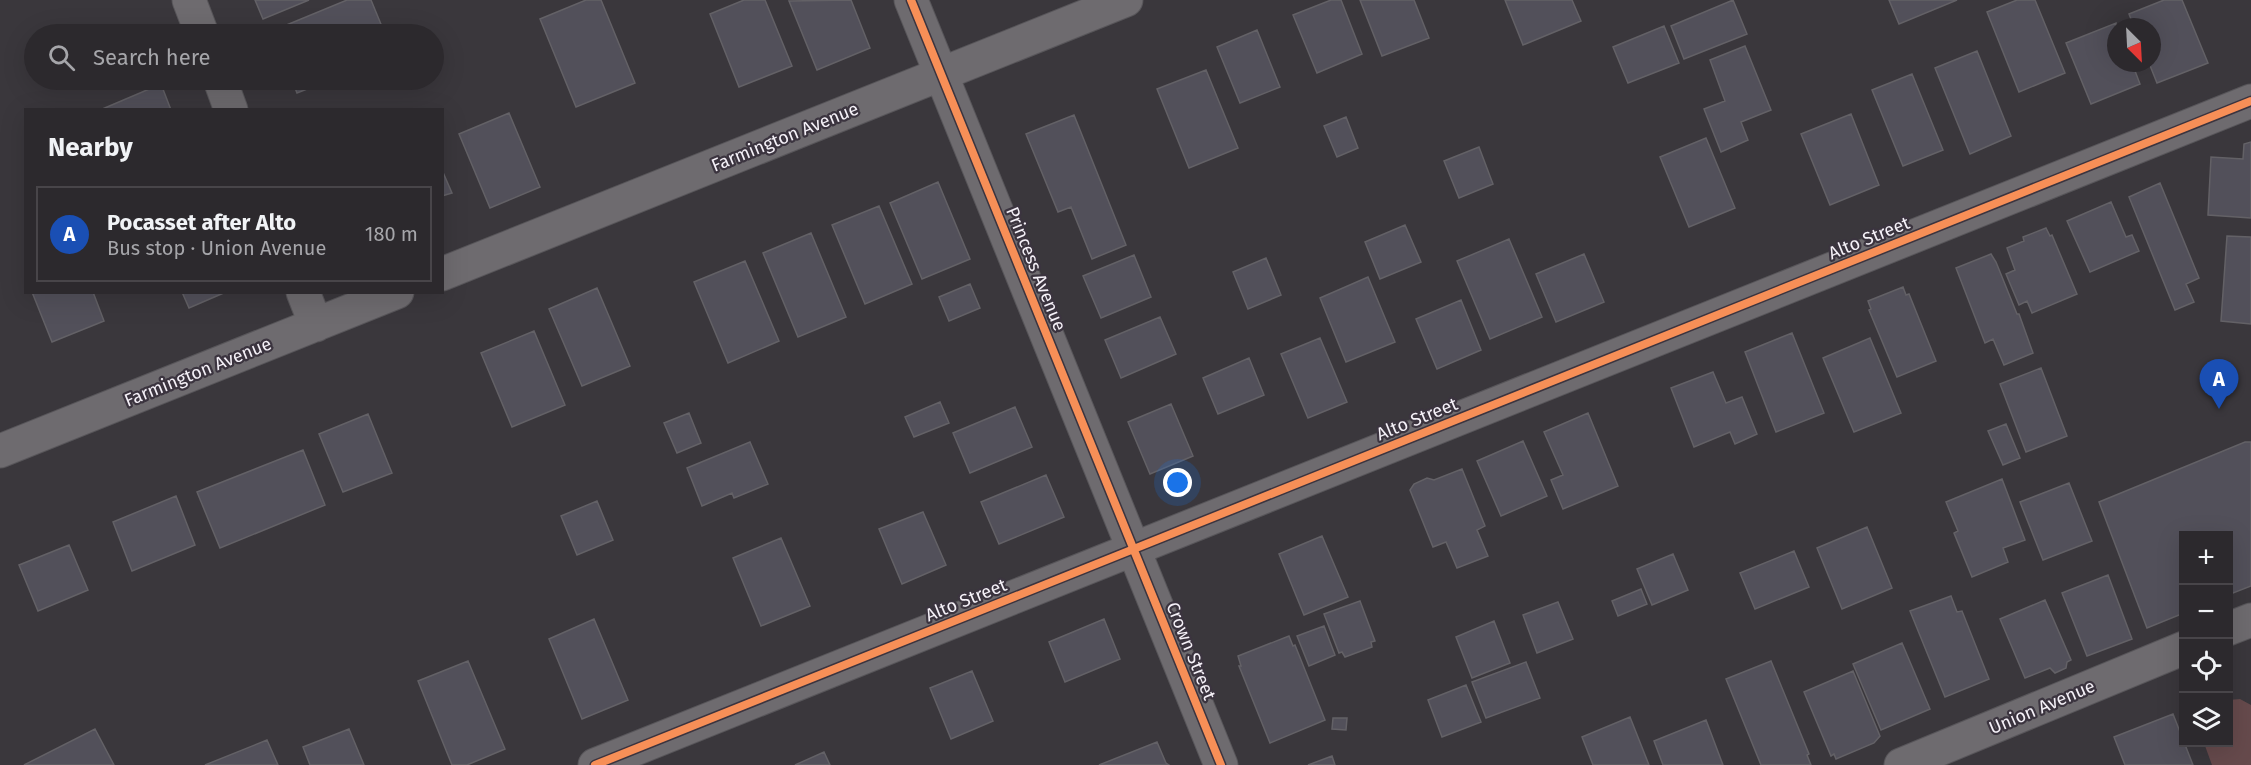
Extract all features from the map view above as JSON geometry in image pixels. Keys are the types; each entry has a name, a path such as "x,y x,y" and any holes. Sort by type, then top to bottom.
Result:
{"street":[{"path":"189,0 198,24"},
{"name":"Princess Avenue","path":"912,0 1133,549"},
{"name":"Farmington Avenue","path":"444,273 1126,0"},
{"path":"224,90 230,108"},
{"name":"Alto Street","path":"595,765 2251,101"},
{"path":"304,294 316,325"},
{"name":"Farmington Avenue","path":"0,451 392,294"},
{"name":"Crown Street","path":"1133,549 1221,765"},
{"path":"2233,627 2251,620"},
{"name":"Union Avenue","path":"1901,765 2179,650"}],"shaded area":[{"path":"2240,699 2251,705 2251,765 2212,765 2205,747 2233,747 2233,700"}],"building":[{"path":"255,0 309,0 263,19"},
{"path":"347,0 371,0 381,24 289,24"},
{"path":"586,0 601,0 635,83 576,107 540,19"},
{"path":"744,0 765,0 792,66 739,87 710,14"},
{"path":"851,0 870,48 817,70 789,1"},
{"path":"1331,0 1341,0 1362,54 1317,73 1293,15"},
{"path":"1360,0 1414,0 1429,38 1382,56"},
{"path":"1505,0 1572,0 1581,21 1523,45"},
{"path":"1733,0 1747,34 1684,59 1671,26"},
{"path":"1889,0 1957,0 1899,24"},
{"path":"2017,0 2035,0 2065,73 2019,92 1987,12"},
{"path":"2164,0 2182,0 2208,63 2157,83 2153,72 2161,72 2161,18 2131,18 2129,14"},
{"path":"1664,26 1679,63 1628,83 1613,47"},
{"path":"2107,27 2107,72 2135,72 2140,84 2091,104 2066,43"},
{"path":"1257,30 1280,87 1240,103 1217,47"},
{"path":"1745,46 1771,110 1741,122 1748,140 1721,152 1704,109 1725,101 1710,60"},
{"path":"1977,51 2011,136 1970,154 1935,68"},
{"path":"1206,70 1238,148 1189,168 1157,89"},
{"path":"1912,74 1943,150 1903,166 1872,90"},
{"path":"147,90 163,90 170,108 105,108"},
{"path":"509,113 540,187 490,208 459,134"},
{"path":"1851,114 1879,185 1830,205 1801,134"},
{"path":"1074,115 1126,245 1092,259 1071,207 1058,212 1026,134"},
{"path":"1346,117 1358,148 1337,157 1324,126"},
{"path":"1706,138 1735,208 1689,227 1660,157"},
{"path":"2251,142 2251,218 2208,215 2211,157 2243,159 2244,144"},
{"path":"1479,147 1493,184 1459,198 1444,161"},
{"path":"444,175 452,193 444,195"},
{"path":"938,182 970,259 922,279 890,203"},
{"path":"2160,183 2199,278 2186,284 2194,302 2175,310 2129,197"},
{"path":"2111,202 2126,237 2132,235 2139,251 2090,272 2067,221"},
{"path":"879,206 912,284 865,304 832,225"},
{"path":"1405,225 1421,262 1380,279 1365,242"},
{"path":"2046,228 2050,236 2052,235 2077,294 2032,313 2027,301 2019,305 2006,274 2015,270 2007,248 2024,241 2023,237"},
{"path":"811,233 846,317 798,337 763,253"},
{"path":"2227,236 2251,237 2251,324 2221,321"},
{"path":"1509,239 1542,317 1490,339 1457,261"},
{"path":"1584,254 1604,302 1556,322 1536,274"},
{"path":"1991,254 2017,314 2019,314 2033,353 2004,365 1993,339 1985,343 1956,268"},
{"path":"1134,255 1151,297 1101,318 1083,276"},
{"path":"1266,258 1281,295 1248,309 1233,272"},
{"path":"745,261 779,341 728,363 694,282"},
{"path":"1368,277 1395,342 1346,362 1320,298"},
{"path":"970,284 980,308 949,321 939,297"},
{"path":"1903,287 1906,295 1909,294 1936,361 1897,377 1869,310 1871,309 1868,301"},
{"path":"597,288 630,366 582,386 549,309"},
{"path":"33,294 94,294 104,321 52,342"},
{"path":"183,294 221,294 189,308"},
{"path":"1461,300 1481,350 1437,369 1416,319"},
{"path":"1160,317 1176,354 1121,378 1105,340"},
{"path":"534,331 565,405 512,427 481,353"},
{"path":"1792,333 1824,413 1776,432 1745,352"},
{"path":"1320,338 1347,402 1308,418 1281,354"},
{"path":"1870,338 1901,413 1854,432 1823,358"},
{"path":"1249,358 1264,395 1218,414 1203,378"},
{"path":"2041,368 2067,436 2026,452 2000,384"},
{"path":"1713,372 1726,403 1742,397 1757,434 1735,444 1730,432 1694,447 1671,388"},
{"path":"940,402 949,423 914,437 905,417"},
{"path":"1171,404 1193,456 1150,474 1128,422"},
{"path":"1015,407 1032,447 970,473 953,433"},
{"path":"689,413 701,443 677,453 664,423"},
{"path":"1588,413 1618,486 1563,509 1551,480 1563,475 1544,432"},
{"path":"368,414 392,473 343,492 319,434"},
{"path":"2006,424 2020,458 2003,465 1988,431"},
{"path":"1523,441 1547,496 1501,516 1477,461"},
{"path":"750,442 768,484 734,498 732,493 702,506 687,468"},
{"path":"2245,442 2251,442 2251,586 2233,593 2233,531 2179,531 2179,615 2147,628 2099,502"},
{"path":"303,450 325,505 220,548 197,492"},
{"path":"1462,469 1485,526 1477,530 1488,556 1457,568 1446,542 1433,547 1410,490 1414,484 1427,478 1434,480"},
{"path":"1046,475 1064,517 999,544 981,502"},
{"path":"2002,479 2025,540 2003,548 2008,562 1972,577 1954,533 1958,531 1946,502"},
{"path":"2069,483 2092,541 2043,560 2020,502"},
{"path":"176,496 195,545 132,571 113,522"},
{"path":"597,501 613,540 577,555 561,516"},
{"path":"923,512 946,565 902,584 879,529"},
{"path":"1867,527 1892,588 1842,609 1817,548"},
{"path":"1322,536 1348,597 1304,615 1279,554"},
{"path":"781,538 810,606 761,626 733,558"},
{"path":"69,545 88,590 38,611 19,565"},
{"path":"1794,551 1809,587 1755,609 1740,573"},
{"path":"1673,554 1688,590 1652,605 1637,569"},
{"path":"2108,575 2132,639 2087,656 2062,593"},
{"path":"1641,589 1647,604 1618,616 1612,601"},
{"path":"1951,596 1957,612 1962,611 1989,679 1945,697 1910,611"},
{"path":"2045,600 2071,660 2067,662 2066,668 2055,673 2050,668 2025,678 2000,619"},
{"path":"1360,601 1375,641 1371,642 1372,647 1345,657 1342,652 1339,653 1324,614"},
{"path":"1558,602 1573,639 1537,653 1523,615"},
{"path":"594,619 628,700 582,719 549,639"},
{"path":"1104,619 1120,659 1065,682 1049,642"},
{"path":"1494,621 1510,663 1472,678 1456,637"},
{"path":"1324,626 1335,655 1309,666 1297,636"},
{"path":"1289,636 1293,646 1295,645 1325,720 1270,743 1239,666 1241,666 1238,656"},
{"path":"1902,643 1930,709 1881,730 1853,664"},
{"path":"468,661 505,749 467,765 452,765 418,681"},
{"path":"1771,661 1809,754 1807,755 1811,765 1761,765 1726,679"},
{"path":"1526,662 1540,698 1486,718 1472,682"},
{"path":"972,671 993,721 951,739 930,688"},
{"path":"1853,671 1880,736 1874,743 1836,759 1834,754 1831,756 1804,692"},
{"path":"1466,685 1481,722 1442,737 1428,700"},
{"path":"2173,714 2179,729 2179,747 2186,747 2193,765 2125,765 2114,737"},
{"path":"1630,717 1649,765 1593,765 1582,737"},
{"path":"1333,718 1347,718 1346,730 1332,729"},
{"path":"1706,720 1723,765 1663,765 1654,741"},
{"path":"95,729 114,765 24,765"},
{"path":"349,729 364,765 310,765 303,747"},
{"path":"267,740 278,765 205,765"},
{"path":"1157,742 1169,765 1099,765"},
{"path":"824,752 830,765 795,765"},
{"path":"1332,756 1335,765 1308,765"}],"cycle path":[{"path":"911,0 1221,765"},
{"path":"595,765 2251,101"}],"place":[{"name":"Pocasset after Alto","path":"2219,409"}]}
